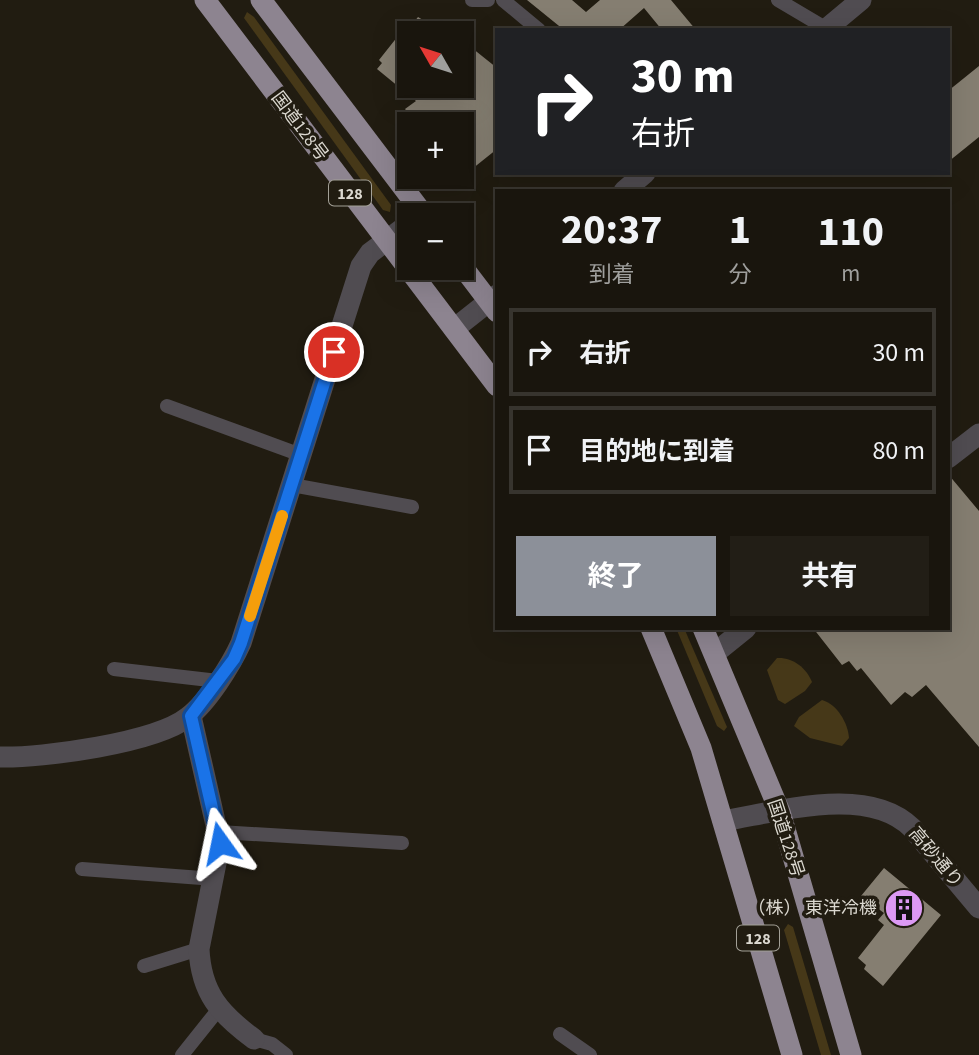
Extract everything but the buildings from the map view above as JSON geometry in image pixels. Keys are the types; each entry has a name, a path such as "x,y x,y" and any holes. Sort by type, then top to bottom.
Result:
{"highway":[{"name":"国道128号","path":"205,0 495,383"},
{"name":"128","path":"261,0 409,203"},
{"path":"474,280 494,303"},
{"name":"128","path":"652,630 689,717 723,821 792,1055"},
{"name":"国道128号","path":"705,630 780,812 851,1055"}],"street":[{"path":"828,28 861,0"},
{"path":"626,189 643,175"},
{"path":"0,757 67,752 160,732 191,716 218,681 241,643 361,266 370,253 397,232"},
{"path":"454,329 494,303"},
{"path":"950,456 979,434"},
{"path":"715,653 744,630"},
{"path":"191,716 219,832 220,856 199,948 201,969 218,1010 254,1040"},
{"name":"高砂通り","path":"723,821 828,805 885,808 901,816 979,908"}],"lane":[{"path":"472,0 488,0"},
{"path":"503,0 537,28"},
{"path":"778,0 825,28"},
{"path":"167,406 301,455"},
{"path":"292,485 412,507"},
{"path":"114,669 218,681"},
{"path":"219,832 402,844"},
{"path":"82,869 215,879"},
{"path":"144,966 199,948"},
{"path":"182,1055 218,1010"},
{"path":"560,1034 590,1055"},
{"path":"254,1040 272,1044 286,1055"}],"shaded area":[{"path":"247,12 254,17 391,205 390,212 383,210 244,18"},
{"path":"677,630 685,630 727,727 724,731 717,726"},
{"path":"777,658 798,664 812,682 805,691 785,704 778,700 767,670"},
{"path":"822,700 837,710 844,720 849,738 842,746 810,738 794,726 799,717"},
{"path":"788,924 793,927 831,1055 821,1055 784,930"}],"slow traffic":[{"path":"250,616 282,516"}],"place":[{"name":"（株） 東洋冷機","path":"904,908"}],"route":[{"path":"220,843 191,716 234,659 241,643 334,352"}]}
